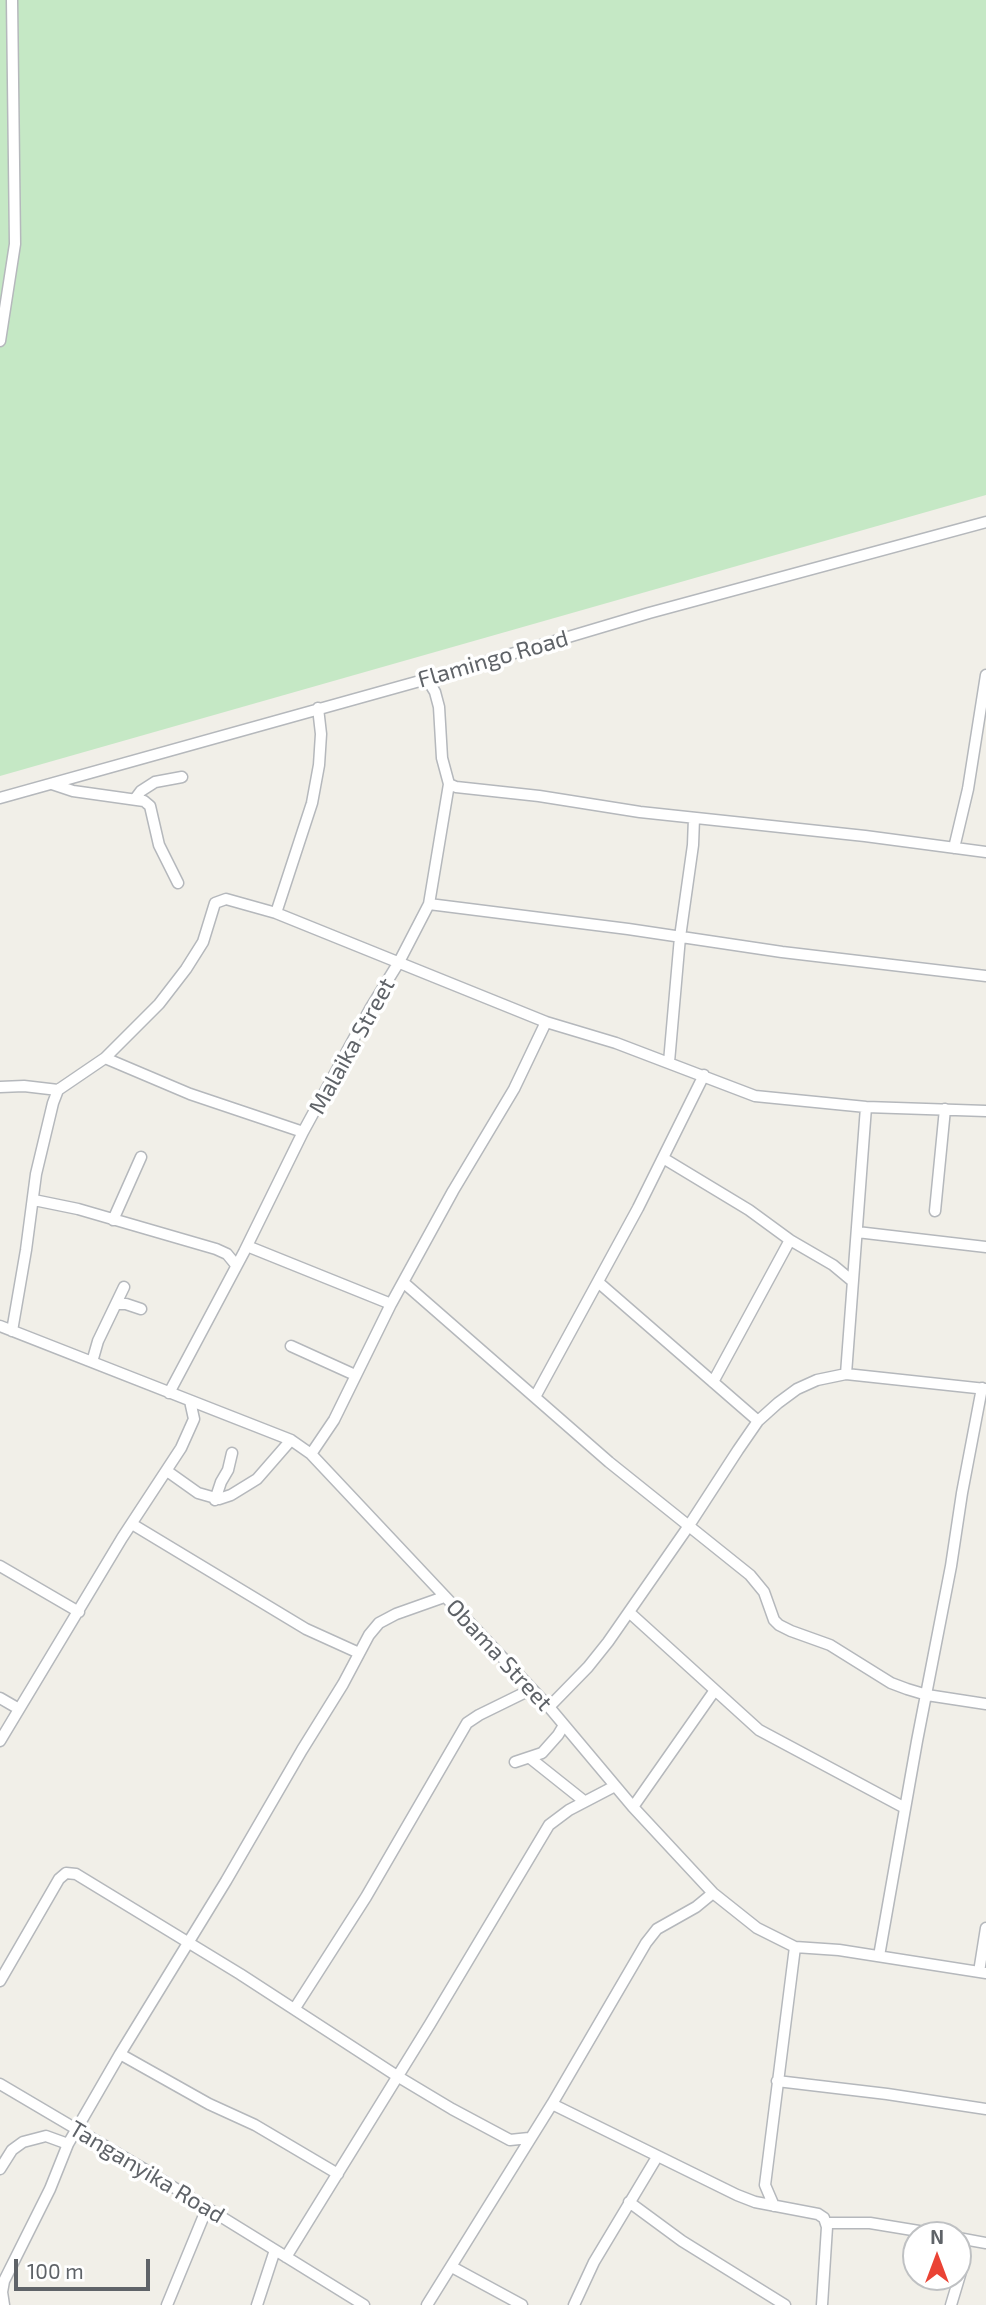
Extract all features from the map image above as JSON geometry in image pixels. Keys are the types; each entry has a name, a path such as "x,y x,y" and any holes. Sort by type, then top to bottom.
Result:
{"street":[{"path":"0,341 15,244 12,0"},
{"name":"Flamingo Road","path":"0,798 427,679 649,613 986,522"},
{"path":"954,848 968,789 986,675"},
{"name":"Malaika Street","path":"169,1393 303,1132 429,904 449,785 442,758 439,707 435,692 427,679"},
{"path":"276,913 312,803 321,734 318,708"},
{"path":"135,799 147,786 155,782 182,777"},
{"path":"51,784 74,791 144,801 150,806 159,845 178,883"},
{"path":"449,785 640,812 986,852"},
{"path":"669,1062 694,818"},
{"path":"12,1331 36,1174 52,1103 58,1090 105,1058 159,1004 186,969 209,928 215,903 226,899 276,913 546,1022 616,1043 755,1096 866,1107 986,1111"},
{"path":"429,904 986,976"},
{"path":"311,1454 334,1420 391,1304 514,1088 546,1022"},
{"path":"105,1058 190,1094 303,1132"},
{"path":"535,1397 598,1282 704,1075"},
{"path":"0,1087 24,1086 58,1090"},
{"path":"846,1374 866,1107"},
{"path":"935,1211 945,1109"},
{"path":"113,1220 141,1157"},
{"path":"663,1158 750,1210 790,1240 833,1265 852,1280"},
{"path":"34,1200 78,1209 227,1254 245,1249 391,1304"},
{"path":"857,1232 986,1247"},
{"path":"713,1382 790,1240"},
{"path":"227,1254 236,1265"},
{"path":"403,1282 609,1462 750,1575 764,1592 774,1620 779,1625 830,1646 891,1683 927,1695 986,1704"},
{"path":"598,1282 758,1421"},
{"path":"92,1362 98,1341 124,1287"},
{"path":"117,1304 141,1309"},
{"name":"Obama Street","path":"0,1326 291,1440 311,1454 549,1707 633,1807 713,1893 757,1928 795,1947 879,1956 982,1972"},
{"path":"291,1346 355,1375"},
{"path":"549,1707 589,1667 629,1613 758,1421 778,1402 817,1380 846,1374 984,1388 879,1956"},
{"path":"0,1741 188,1436 194,1419 190,1401"},
{"path":"194,1419 210,1408"},
{"path":"167,1471 198,1493 215,1500 231,1495 257,1479 291,1440"},
{"path":"215,1500 232,1453"},
{"path":"132,1524 306,1629 359,1653"},
{"path":"0,1566 79,1612"},
{"path":"4,2305 4,2281 50,2189 76,2129 189,1943 369,1635 379,1623 418,1604 444,1597"},
{"path":"629,1613 759,1730 905,1808"},
{"path":"295,2008 366,1897 467,1723 532,1689"},
{"path":"633,1807 715,1690"},
{"path":"0,1698 19,1709"},
{"path":"515,1762 549,1748 564,1725"},
{"path":"530,1758 584,1801"},
{"path":"286,2257 549,1825 558,1816 615,1786"},
{"path":"0,1981 59,1879 66,1873 76,1874 295,2008 397,2076 510,2140 529,2138"},
{"path":"428,2305 552,2104 646,1943 657,1929 713,1893"},
{"path":"982,1972 986,1928"},
{"path":"774,2206 765,2185 795,1947"},
{"path":"120,2054 209,2104 256,2125 338,2174"},
{"path":"777,2081 986,2109"},
{"name":"Tanganyika Road","path":"0,2084 364,2305"},
{"path":"552,2104 737,2195 755,2202 818,2214 827,2227 822,2305"},
{"path":"0,2169 12,2150 23,2142 46,2136 68,2144"},
{"path":"574,2305 594,2262 657,2157"},
{"path":"629,2202 682,2241 785,2305"},
{"path":"167,2305 207,2208"},
{"path":"826,2223 870,2222 902,2228"},
{"path":"257,2305 275,2250"},
{"path":"452,2267 522,2305"}],"green space":[{"path":"0,0 986,0 986,495 0,776"}]}
